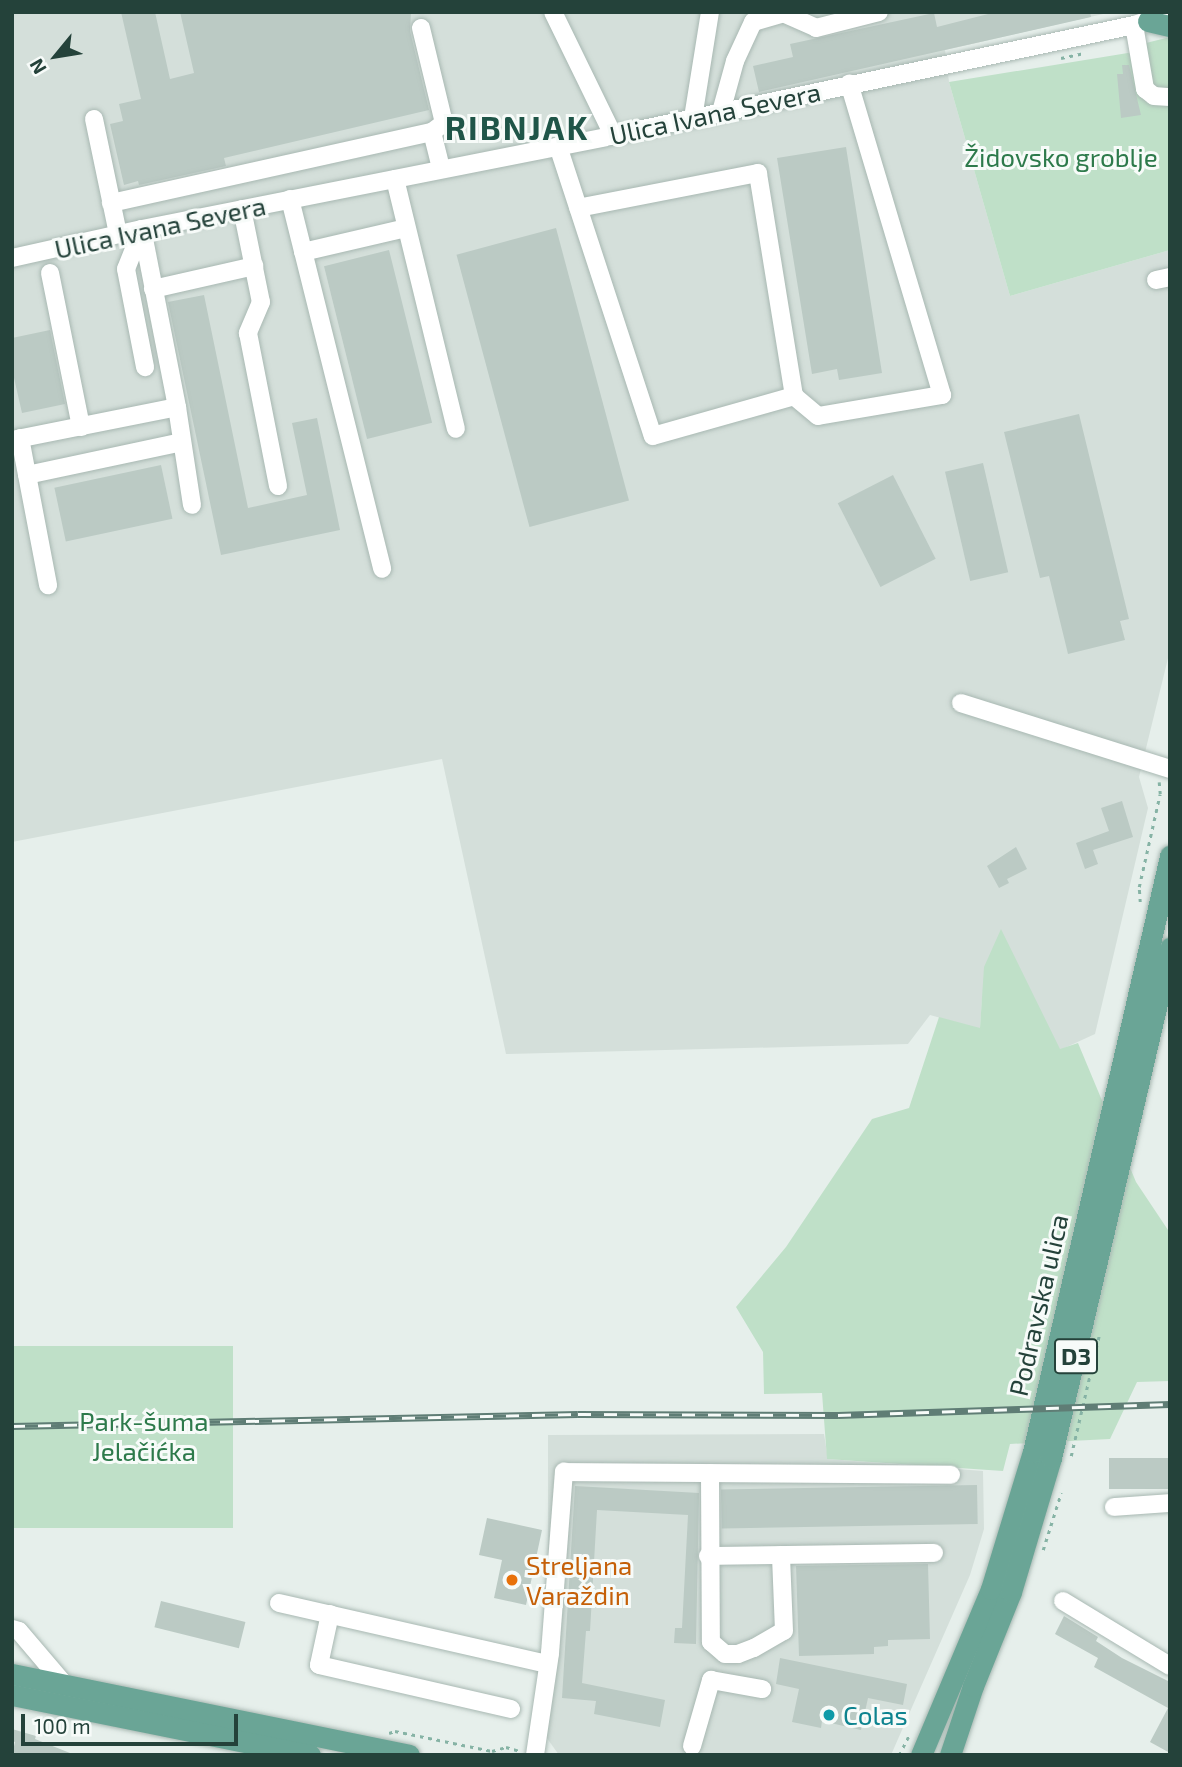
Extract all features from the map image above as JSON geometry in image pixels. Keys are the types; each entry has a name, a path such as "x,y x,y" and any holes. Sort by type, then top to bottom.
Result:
{"main road":[{"name":"Podravska ulica","path":"921,1755 991,1589 1033,1452 1170,856"},
{"name":"Podravska ulica","path":"950,1755 973,1686 1012,1592 1052,1458 1170,948"},
{"path":"12,1674 409,1755"},
{"path":"12,1695 310,1755"}],"street":[{"path":"553,12 613,135"},
{"path":"693,118 710,12"},
{"path":"721,112 735,61 753,22 785,13 816,28 879,12"},
{"path":"1157,19 1144,89 1154,96 1170,97"},
{"name":"Ulica Ivana Severa","path":"12,258 142,229 613,135 1157,19"},
{"path":"111,203 432,132 444,123 421,28"},
{"path":"578,208 758,173 794,396 818,416 942,395 849,85"},
{"path":"94,120 118,234"},
{"path":"432,132 441,169"},
{"path":"558,146 653,436 794,396"},
{"path":"395,179 456,429"},
{"path":"290,200 382,569"},
{"path":"242,209 261,302 248,333 278,486"},
{"path":"303,252 406,228"},
{"path":"142,229 177,407 192,505"},
{"path":"142,229 126,269 145,367"},
{"path":"153,289 254,266"},
{"path":"50,273 81,428"},
{"path":"48,585 27,475 16,439 177,407"},
{"path":"27,475 183,442"},
{"path":"961,703 1166,768"},
{"path":"536,1755 540,1740 564,1472 951,1475"},
{"path":"710,1473 708,1556 711,1642 725,1654 738,1654 771,1641 784,1631 781,1555"},
{"path":"1114,1507 1170,1503"},
{"path":"708,1556 934,1553"},
{"path":"1063,1601 1170,1666"},
{"path":"279,1603 547,1664"},
{"path":"330,1614 319,1665 512,1709"},
{"path":"12,1629 19,1631 65,1685"},
{"path":"692,1746 711,1681 762,1689"}],"path":[{"path":"1140,907 1139,887 1160,794 1158,784 1166,768"},
{"path":"395,1731 492,1751 506,1747"},
{"path":"899,1755 910,1732"}],"shaded area":[{"path":"12,12 1112,12 945,50 949,82 1010,296 1170,250 1170,650 1139,777 1148,808 1095,1034 1060,1050 982,999 980,1029 930,1015 908,1044 506,1054 442,759 12,842"},
{"path":"824,1434 828,1459 983,1471 984,1529 970,1575 891,1755 559,1755 544,1734 548,1703 548,1435"}],"green space":[{"name":"Židovsko groblje","path":"1170,37 1170,250 1010,296 949,82 1134,52 1134,46"},
{"path":"1001,929 1060,1049 1078,1043 1136,1182 1170,1233 1170,1381 1137,1382 1110,1439 1010,1444 1003,1471 827,1459 822,1393 764,1394 763,1352 736,1307 786,1247 872,1119 909,1108 939,1017 980,1028 984,967"},
{"name":"Park-šuma Jelačićka","path":"12,1346 233,1346 233,1528 12,1528"}],"building":[{"path":"121,12 155,12 170,79 194,73 180,12 411,12 410,31 429,110 224,158 226,166 139,185 138,181 124,185 110,124 123,121 119,104 141,99"},
{"path":"996,12 1090,12 1091,17 759,92 753,66 793,57 790,44 934,13 937,27"},
{"path":"1122,65 1129,65 1141,115 1121,118 1117,74 1123,74"},
{"path":"846,147 882,373 839,380 837,369 812,374 777,158"},
{"path":"556,228 629,500 529,527 457,255"},
{"path":"389,250 432,423 367,439 324,266"},
{"path":"204,295 248,508 307,495 292,423 317,418 340,530 221,555 168,302"},
{"path":"50,330 65,404 22,413 12,369 12,338"},
{"path":"1079,414 1129,619 1120,621 1125,640 1068,654 1049,576 1040,578 1004,432"},
{"path":"983,463 1008,572 970,581 945,472"},
{"path":"161,465 172,519 66,541 54,488"},
{"path":"893,475 936,559 880,587 838,503"},
{"path":"1122,801 1133,837 1093,850 1098,864 1085,869 1076,843 1109,831 1101,808"},
{"path":"1016,847 1027,869 1007,879 1009,883 999,888 987,866"},
{"path":"1109,1458 1170,1458 1170,1489 1109,1489"},
{"path":"977,1485 978,1524 722,1528 721,1489"},
{"path":"575,1486 699,1493 696,1644 674,1643 675,1628 682,1628 688,1515 597,1510 590,1631 586,1631 582,1683 665,1700 660,1727 594,1714 596,1701 562,1698"},
{"path":"487,1518 542,1530 526,1605 494,1598 502,1560 479,1555"},
{"path":"928,1564 930,1639 888,1640 888,1646 874,1647 874,1654 799,1656 796,1566"},
{"path":"161,1601 245,1622 239,1648 154,1627"},
{"path":"1064,1616 1098,1637 1096,1641 1122,1658 1170,1682 1170,1753 1150,1742 1168,1708 1094,1667 1098,1658 1055,1634"},
{"path":"780,1658 907,1684 903,1705 868,1698 861,1730 822,1721 821,1728 792,1722 799,1689 776,1684"},
{"path":"12,1729 36,1736 35,1739 75,1755 12,1755 15,1742 12,1741"}],"railway":[{"path":"12,1426 578,1414 838,1415 1170,1404"}],"place":[{"name":"Streljana Varaždin","path":"512,1580"},
{"name":"Colas","path":"829,1715"}],"district":[{"name":"RIBNJAK","path":"517,128"}]}
